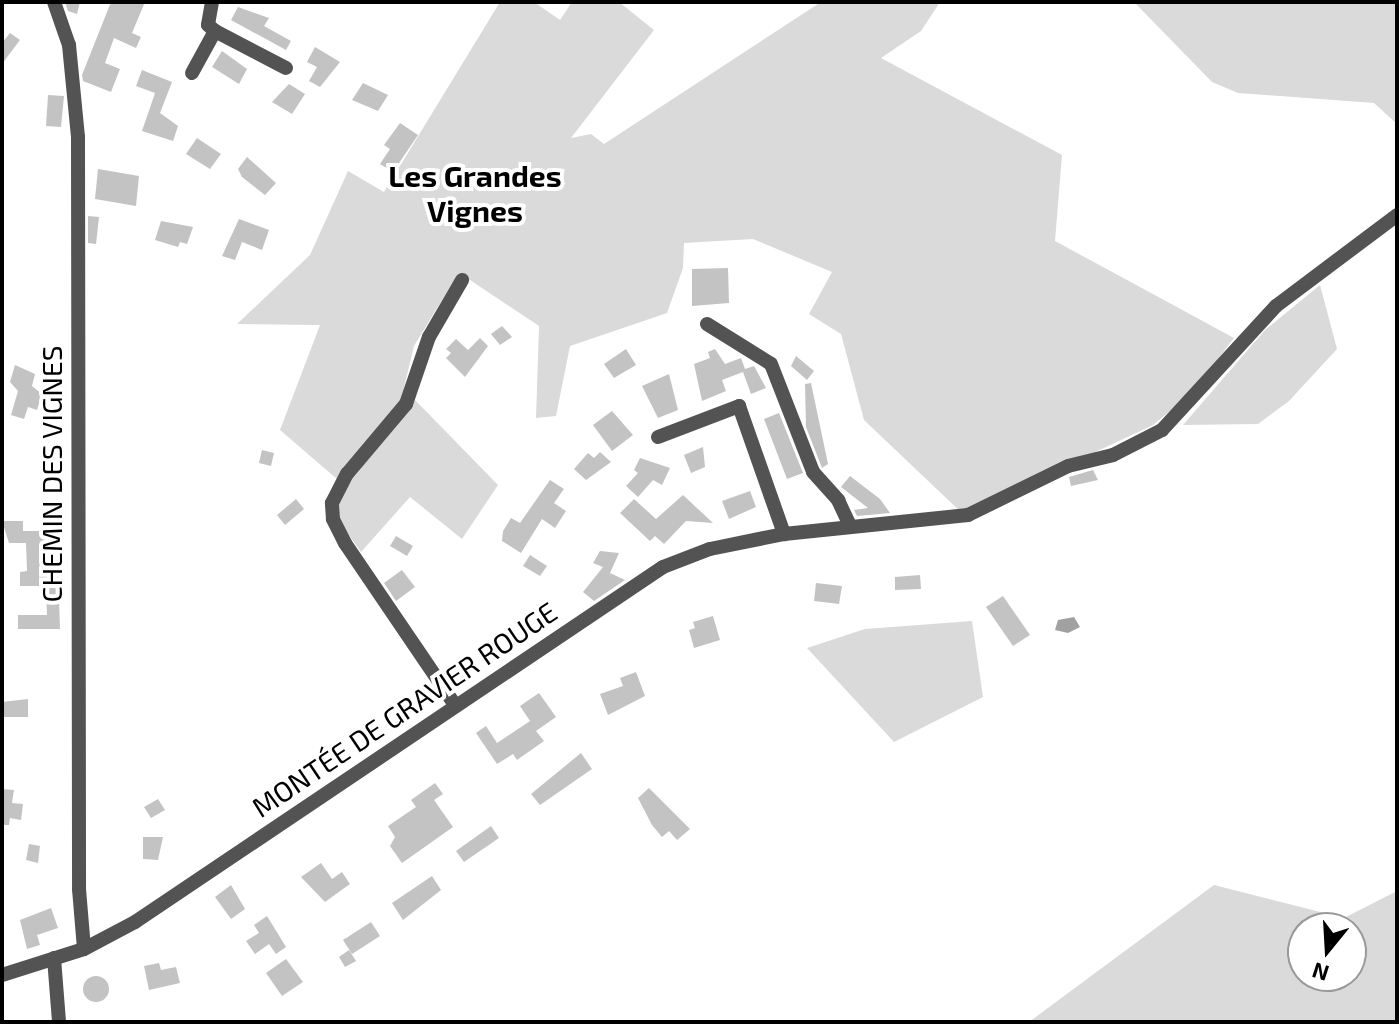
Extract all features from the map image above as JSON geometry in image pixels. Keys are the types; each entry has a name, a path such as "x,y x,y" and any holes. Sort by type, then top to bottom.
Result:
{"street":[{"name":"CHEMIN DES VIGNES","path":"54,2 69,45 78,137 79,889 84,949"},
{"path":"212,2 208,25 286,68"},
{"path":"192,73 215,31"},
{"name":"MONTÉE DE GRAVIER ROUGE","path":"2,975 84,949 166,902 663,567 710,549 784,534 981,511 1068,466 1113,455 1162,430 1276,306 1397,215"},
{"path":"455,705 345,543 333,519 332,503 347,474 406,404 429,337 462,280"},
{"path":"707,324 771,364 813,472 838,500 849,524"},
{"path":"658,437 739,406 784,534"},
{"path":"54,958 59,1022"}],"shaded area":[{"path":"500,2 534,2 560,20 572,2 619,2 654,30 571,138 591,134 604,144 821,2 940,2 921,31 881,58 1062,155 1055,241 1234,338 1191,394 1153,425 963,514 864,420 841,334 809,314 832,272 753,239 684,243 683,268 667,313 570,346 556,416 536,418 539,326 470,280 454,280 414,346 401,400 337,479 280,430 320,325 237,324 310,255 348,171 384,192"},
{"path":"1134,2 1397,2 1397,124 1374,103 1238,93 1212,82"},
{"path":"1320,285 1337,349 1289,401 1258,424 1183,425 1265,330"},
{"path":"415,400 498,485 462,539 410,497 361,552 339,521 338,497"},
{"path":"1074,617 1080,627 1068,633 1055,630 1058,620"},
{"path":"972,621 983,697 894,742 807,648 865,629"},
{"path":"1214,885 1320,912 1287,912 1287,992 1367,992 1367,912 1356,912 1397,891 1397,1022 1029,1022"}],"building":[{"path":"65,2 80,2 77,14 68,11"},
{"path":"111,2 145,2 132,33 141,37 136,48 114,38 105,63 120,69 111,92 83,81 82,75"},
{"path":"238,7 269,18 264,26 291,41 286,50 231,20"},
{"path":"10,33 20,40 2,64 2,43"},
{"path":"315,47 340,62 320,87 309,81 317,67 307,62"},
{"path":"222,51 247,69 239,84 212,67"},
{"path":"142,70 172,82 160,113 178,126 173,141 142,131 155,93 136,86"},
{"path":"363,83 388,95 378,111 352,100"},
{"path":"289,84 305,94 292,114 272,102"},
{"path":"48,95 64,96 61,127 46,126"},
{"path":"400,123 418,135 393,172 380,164 390,149 384,145"},
{"path":"197,138 221,154 210,169 186,154"},
{"path":"247,157 276,183 265,195 242,177 238,169"},
{"path":"98,169 139,176 136,206 95,199"},
{"path":"88,216 99,217 96,244 88,243"},
{"path":"239,219 269,230 262,250 242,242 235,260 222,256"},
{"path":"161,221 193,227 187,244 180,242 178,247 155,240"},
{"path":"728,268 729,303 692,306 692,269"},
{"path":"502,326 512,337 500,345 491,334"},
{"path":"480,338 488,346 465,377 446,358 451,353 446,349 456,339 468,350"},
{"path":"626,349 636,365 614,378 604,364"},
{"path":"715,349 725,364 741,358 745,369 754,366 766,388 751,394 743,372 722,380 726,391 702,401 694,364 710,358 708,352"},
{"path":"796,356 814,371 807,380 791,366"},
{"path":"15,365 35,374 32,386 42,394 37,410 28,407 24,419 11,415 18,391 10,382"},
{"path":"669,374 678,410 658,418 642,386"},
{"path":"811,383 828,464 822,468 806,427 805,384"},
{"path":"612,411 633,435 612,451 593,425"},
{"path":"779,413 803,473 787,479 764,419"},
{"path":"703,447 705,467 691,473 684,455"},
{"path":"262,450 274,453 271,466 259,463"},
{"path":"600,452 611,462 586,480 574,469 588,453 594,458"},
{"path":"640,458 670,468 662,485 653,480 638,497 626,486 638,473 634,470"},
{"path":"1093,470 1098,480 1071,486 1069,477"},
{"path":"850,476 880,499 890,513 857,516 854,510 868,508 841,487"},
{"path":"550,480 564,489 554,503 566,511 555,528 542,519 521,553 502,541 503,531 511,518 520,523"},
{"path":"750,491 756,507 729,519 722,501"},
{"path":"683,495 713,523 686,521 664,544 655,536 650,541 620,513 634,499 656,519"},
{"path":"296,499 304,509 285,525 277,515"},
{"path":"2,521 23,521 23,531 48,531 47,571 58,571 60,629 18,629 18,615 47,615 46,586 20,586 20,572 27,571 26,543 9,543"},
{"path":"396,536 413,546 407,556 390,546"},
{"path":"600,551 619,553 610,573 625,580 594,601 583,592 603,567 593,563"},
{"path":"530,555 547,566 540,576 523,566"},
{"path":"402,570 415,587 396,601 384,583"},
{"path":"920,575 921,589 895,590 895,577"},
{"path":"816,583 842,586 839,604 814,601"},
{"path":"1003,596 1030,635 1013,646 986,607"},
{"path":"713,616 720,640 694,648 689,630 695,628 693,622"},
{"path":"636,672 645,696 608,715 600,694 623,686 620,678"},
{"path":"539,693 556,717 536,731 544,741 517,760 513,754 497,764 476,733 486,726 497,743 530,721 520,706"},
{"path":"28,699 28,717 2,717 2,702"},
{"path":"581,753 592,769 540,805 531,794"},
{"path":"435,783 443,794 434,800 453,827 402,863 390,846 395,837 388,826 416,807 411,800"},
{"path":"649,788 690,829 677,840 669,831 662,837 652,825 638,798"},
{"path":"2,789 14,790 12,803 23,804 21,820 10,818 9,825 2,825"},
{"path":"158,799 165,810 151,818 144,807"},
{"path":"491,826 499,838 464,862 456,851"},
{"path":"143,837 163,837 158,860 143,859"},
{"path":"29,844 40,846 38,863 26,860"},
{"path":"321,863 332,879 342,872 350,884 325,902 301,877"},
{"path":"432,876 441,890 403,920 392,903"},
{"path":"231,885 245,909 231,919 215,897"},
{"path":"51,908 58,928 37,935 40,945 27,949 20,920"},
{"path":"267,916 286,947 276,954 269,944 255,954 246,941 259,933 254,925"},
{"path":"371,922 380,936 352,954 343,940"},
{"path":"349,950 356,961 345,967 339,957"},
{"path":"286,959 303,982 282,996 266,973"},
{"path":"159,963 161,970 176,967 180,983 149,990 144,966"},
{"path":"96,976 105,980 109,989 105,998 96,1002 87,998 83,989 87,980"}],"district":[{"name":"Les Grandes Vignes","path":"475,192"}]}
